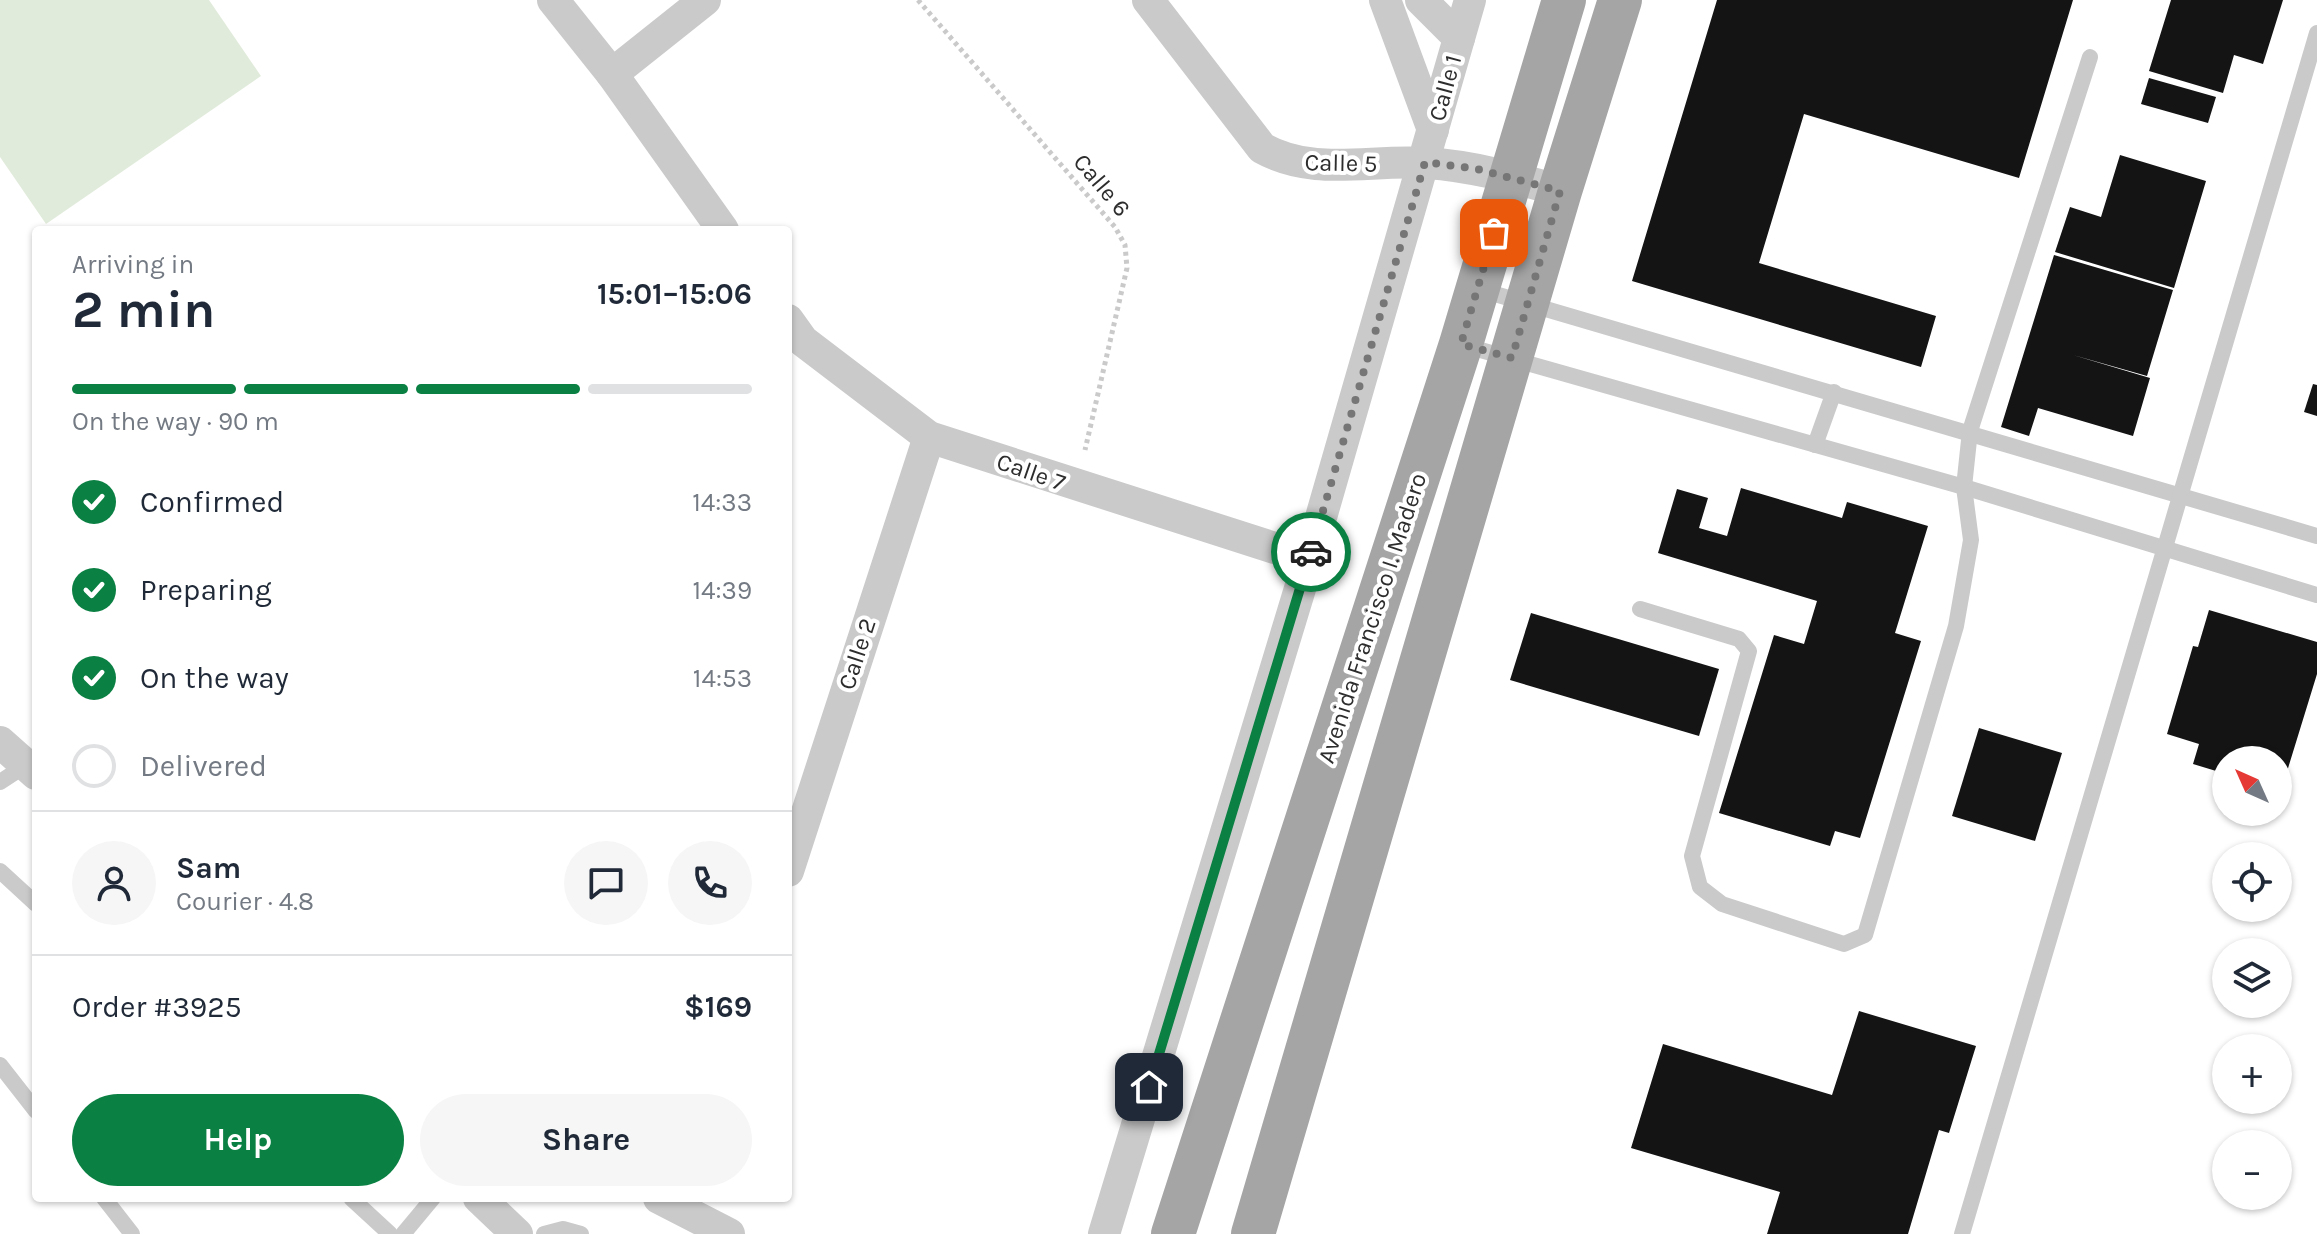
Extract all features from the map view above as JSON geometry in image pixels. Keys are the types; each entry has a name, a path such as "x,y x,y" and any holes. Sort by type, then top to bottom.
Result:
{"main road":[{"name":"Avenida Francisco I. Madero","path":"1173,1234 1461,344 1564,0"},
{"path":"1253,1234 1560,191 1620,0"}],"street":[{"path":"553,0 612,74 720,226"},
{"path":"612,74 705,0"},
{"name":"Calle 5","path":"1148,0 1262,148 1282,159 1311,166 1425,162 1512,177 1560,191"},
{"path":"1385,0 1433,130"},
{"path":"1421,0 1459,38"},
{"name":"Calle 1","path":"1104,1234 1309,559 1470,0"},
{"name":"Calle 7","path":"793,335 929,437 1076,487 1309,559"},
{"name":"Calle 2","path":"792,859 929,437"},
{"path":"0,742 21,774"},
{"path":"483,1202 517,1234"},
{"path":"674,1202 729,1234"}],"lane":[{"path":"1962,1234 2317,33"},
{"path":"1640,609 1739,639 1749,651 1692,856 1700,887 1722,904 1844,944 1865,935 1956,626 1971,540 1964,487 1970,431 2090,57"},
{"path":"1477,289 1970,431 2317,536"},
{"path":"1461,344 1964,487 2164,551 2317,595"},
{"path":"1815,445 1834,392"},
{"path":"0,871 32,900"},
{"path":"0,1065 32,1106"},
{"path":"107,1202 132,1234"},
{"path":"355,1202 390,1234"},
{"path":"403,1234 430,1202"},
{"path":"544,1234 563,1229 581,1234"}],"path":[{"name":"Calle 6","path":"918,0 1115,227 1125,245 1127,268 1076,487"}],"green space":[{"path":"0,0 209,0 261,76 46,224 0,157"}],"building":[{"path":"1717,0 2073,0 2019,178 1804,114 1759,263 1936,316 1921,367 1632,281"},
{"path":"2171,0 2283,0 2263,64 2234,55 2223,93 2149,71"},
{"path":"2149,78 2216,97 2208,123 2141,104"},
{"path":"2120,155 2206,181 2174,288 2055,252 2070,207 2101,217"},
{"path":"2054,255 2173,290 2147,376 2073,355 2150,378 2133,436 2038,408 2029,436 2001,427"},
{"path":"2313,384 2317,385 2317,416 2304,412"},
{"path":"1741,488 1842,518 1847,502 1928,526 1895,633 1921,641 1860,838 1835,831 1830,846 1719,813 1774,635 1804,644 1817,601 1658,553 1677,489 1708,498 1699,528 1727,536"},
{"path":"2209,610 2317,642 2317,674 2292,755 2292,746 2212,746 2212,770 2193,764 2199,744 2167,734 2193,646 2198,647"},
{"path":"1531,613 1719,669 1699,736 1510,680"},
{"path":"1979,728 2062,753 2035,841 1952,816"},
{"path":"1859,1011 1976,1046 1949,1133 1939,1130 1908,1234 1767,1234 1780,1192 1631,1148 1663,1044 1832,1095"}],"way so far":[{"path":"1311,552 1425,162 1477,169 1560,191 1512,358 1461,344 1494,233"}],"route":[{"path":"1149,1087 1311,552"}]}
